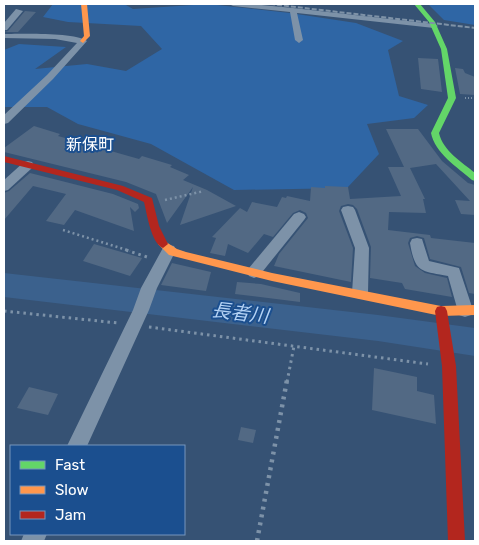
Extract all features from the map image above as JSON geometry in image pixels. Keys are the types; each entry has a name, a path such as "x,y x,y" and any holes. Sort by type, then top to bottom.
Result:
{"street":[{"path":"4,121 50,77 87,36 84,4"},
{"path":"233,4 434,26"},
{"path":"417,4 434,26 444,49 452,98 435,133 435,139 440,146 475,178"},
{"path":"293,10 299,40"},
{"path":"4,28 19,11"},
{"path":"4,36 55,37 83,41"},
{"path":"4,159 120,188 149,200 152,218 166,256 77,445"},
{"path":"4,187 28,165"},
{"path":"348,210 362,248 360,293"},
{"path":"254,272 299,217"},
{"path":"166,256 360,293 441,311 470,310 454,272 427,268 422,265 417,243"},
{"path":"441,311 449,366 457,541"}],"path":[{"path":"149,204 204,191"},
{"path":"62,230 166,256"},
{"path":"4,311 138,317 294,346 449,366"},
{"path":"257,541 294,346"}],"shaded area":[{"path":"53,4 124,4 133,9 208,4 290,13 356,23 403,41 388,50 399,96 428,105 414,118 367,124 379,154 347,188 234,190 151,144 78,124 47,107 4,107 4,50 19,44 66,47 35,69 87,64 126,71 162,49 141,26 68,22 43,17"},
{"path":"428,4 475,4 475,25 444,20"}],"building":[{"path":"25,11 36,12 18,32 4,32 8,31"},
{"path":"418,58 438,59 442,92 421,89"},
{"path":"455,68 463,69 465,73 475,77 475,95 460,94"},
{"path":"34,126 60,134 58,136 139,159 142,156 172,165 170,167 189,175 183,180 207,190 236,206 180,225 193,187 167,223 156,194 126,182 4,152 4,148"},
{"path":"386,129 418,129 442,161 468,183 475,185 475,215 461,214 455,200 470,201 436,164 410,168 425,199 423,199 426,213 389,212 388,230 430,235 431,238 475,243 475,294 469,293 461,267 430,259 424,238 417,236 410,238 408,243 415,266 425,273 447,278 452,297 405,289 402,283 370,278 371,247 357,209 353,205 348,204 341,206 339,211 353,248 351,282 274,266 279,254 308,218 306,213 300,210 293,213 273,237 264,234 248,253 228,244 225,256 210,253 216,238 212,237 240,208 247,212 252,202 277,207 282,197 286,198 287,196 310,201 311,187 325,188 325,186 348,187 350,199 401,196 388,167 404,167"},
{"path":"30,173 113,194 138,204 139,208 135,212 130,207 134,231 75,210 64,225 46,221 66,194 33,186 4,220 4,193"},
{"path":"94,244 142,258 130,276 83,261"},
{"path":"172,263 211,272 206,291 161,285"},
{"path":"237,282 261,284 300,293 300,302 235,294"},
{"path":"374,368 417,377 417,391 434,395 436,424 372,410"},
{"path":"29,387 58,394 48,415 17,408"},
{"path":"241,427 256,430 253,443 238,440"}],"waterway":[{"name":"長者川","path":"4,285 378,328 475,342"}],"railway":[{"path":"270,4 475,28"}],"traffic: fast":[{"path":"417,4 432,22 444,49 452,98 435,133 436,139 445,151 475,178"}],"traffic: slow":[{"path":"83,41 87,36 84,4"},
{"path":"163,244 173,252 185,256 272,277 441,311 475,310"}],"traffic: jam":[{"path":"4,159 120,188 149,200 154,226 163,244"},
{"path":"441,311 449,366 457,541"}],"district":[{"name":"新保町","path":"90,144"}]}
